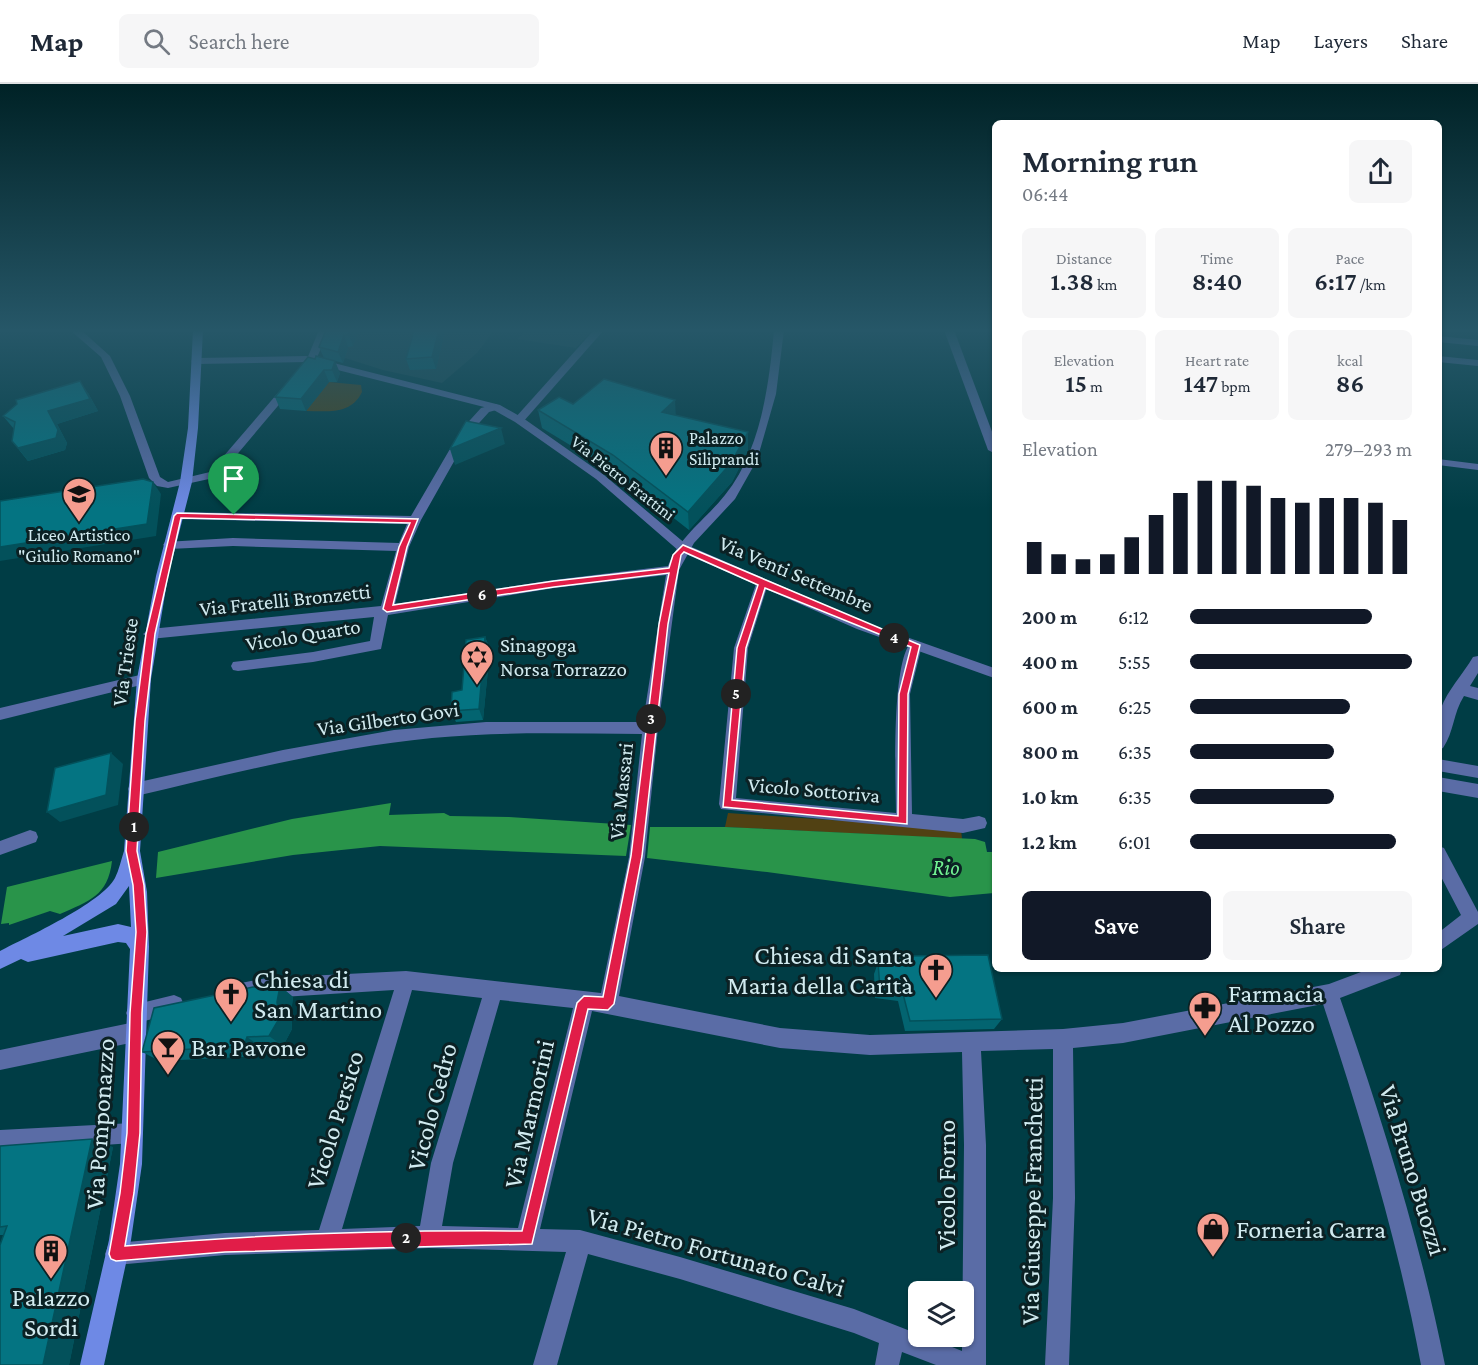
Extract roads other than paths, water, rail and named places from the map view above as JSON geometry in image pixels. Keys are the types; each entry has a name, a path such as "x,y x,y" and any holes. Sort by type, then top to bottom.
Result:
{"main road":[{"name":"Via Trieste","path":"138,885 132,851 144,679 150,634 169,545 186,482 195,390"},
{"name":"Via Trieste","path":"0,960 43,939 102,904 119,886 132,851"},
{"name":"Via Pomponazzo","path":"92,1365 116,1254 127,1193 134,1133 140,947 138,885"},
{"path":"0,960 118,933 131,936 140,947"}],"street":[{"path":"122,390 156,485 212,476"},
{"path":"181,501 212,476 286,390"},
{"name":"Via Pietro Frattini","path":"429,390 496,407 519,420 600,477 683,548"},
{"path":"519,420 546,390"},
{"name":"Via Massari","path":"608,1004 637,856 650,728 673,570 677,555 731,496 751,466 764,423 769,390"},
{"path":"972,390 992,443"},
{"path":"385,610 403,547 415,520 465,432 485,410 496,407"},
{"path":"1442,462 1478,467"},
{"path":"177,516 415,520"},
{"path":"169,545 233,542 403,547"},
{"name":"Via Venti Settembre","path":"683,548 762,584 915,645 992,672"},
{"name":"Via Fratelli Bronzetti","path":"150,634 385,610 554,584 673,570"},
{"name":"Vicolo Sottoriva","path":"762,584 741,648 727,804 963,826 979,823"},
{"name":"Vicolo Quarto","path":"238,666 376,645 385,610"},
{"path":"904,821 903,694 915,645"},
{"path":"1442,735 1449,707 1458,689 1478,661"},
{"path":"0,714 144,679"},
{"path":"1458,689 1478,694"},
{"name":"Via Gilberto Govi","path":"136,789 301,752 431,732 506,727 650,728"},
{"path":"1442,766 1478,772"},
{"path":"1442,785 1478,791"},
{"path":"0,848 30,837"},
{"path":"1442,861 1472,918 1442,941"},
{"path":"234,993 267,987 406,980 584,1003 608,1004 780,1038 870,1045 1063,1039 1123,1033 1329,993 1385,972"},
{"name":"Vicolo Persico","path":"327,1241 406,980"},
{"name":"Vicolo Cedro","path":"429,1238 442,1163 493,992"},
{"name":"Via Bruno Buozzi","path":"1329,993 1396,1199 1420,1291 1433,1365"},
{"path":"0,1060 136,1023 190,1002"},
{"name":"Via Marmorini","path":"527,1239 584,1003"},
{"name":"Via Giuseppe Franchetti","path":"1057,1365 1064,1198 1063,1039"},
{"name":"Vicolo Forno","path":"971,1041 975,1145 974,1365"},
{"path":"0,1141 134,1133"},
{"name":"Via Pietro Fortunato Calvi","path":"116,1254 225,1244 429,1238 580,1241 680,1268 893,1335 968,1365"},
{"path":"545,1365 580,1241"},
{"path":"887,1365 893,1335"}],"water":[{"path":"391,803 389,815 444,813 450,816 509,817 631,825 626,856 380,846 293,855 156,878 158,852 292,819"},
{"name":"Rio","path":"650,827 725,827 975,839 985,842 987,852 992,852 992,893 950,897 647,858"},
{"path":"112,861 106,882 101,890 88,901 60,914 50,911 9,925 9,923 1,924 7,887"}],"place":[{"name":"Palazzo Siliprandi","path":"666,477"},
{"name":"Liceo Artistico \"Giulio Romano\"","path":"79,523"},
{"name":"Sinagoga Norsa Torrazzo","path":"477,686"},
{"name":"Chiesa di Santa Maria della Carità","path":"936,999"},
{"name":"Chiesa di San Martino","path":"231,1023"},
{"name":"Farmacia Al Pozzo","path":"1205,1037"},
{"name":"Bar Pavone","path":"168,1076"},
{"name":"Forneria Carra","path":"1213,1258"},
{"name":"Palazzo Sordi","path":"51,1280"}]}
